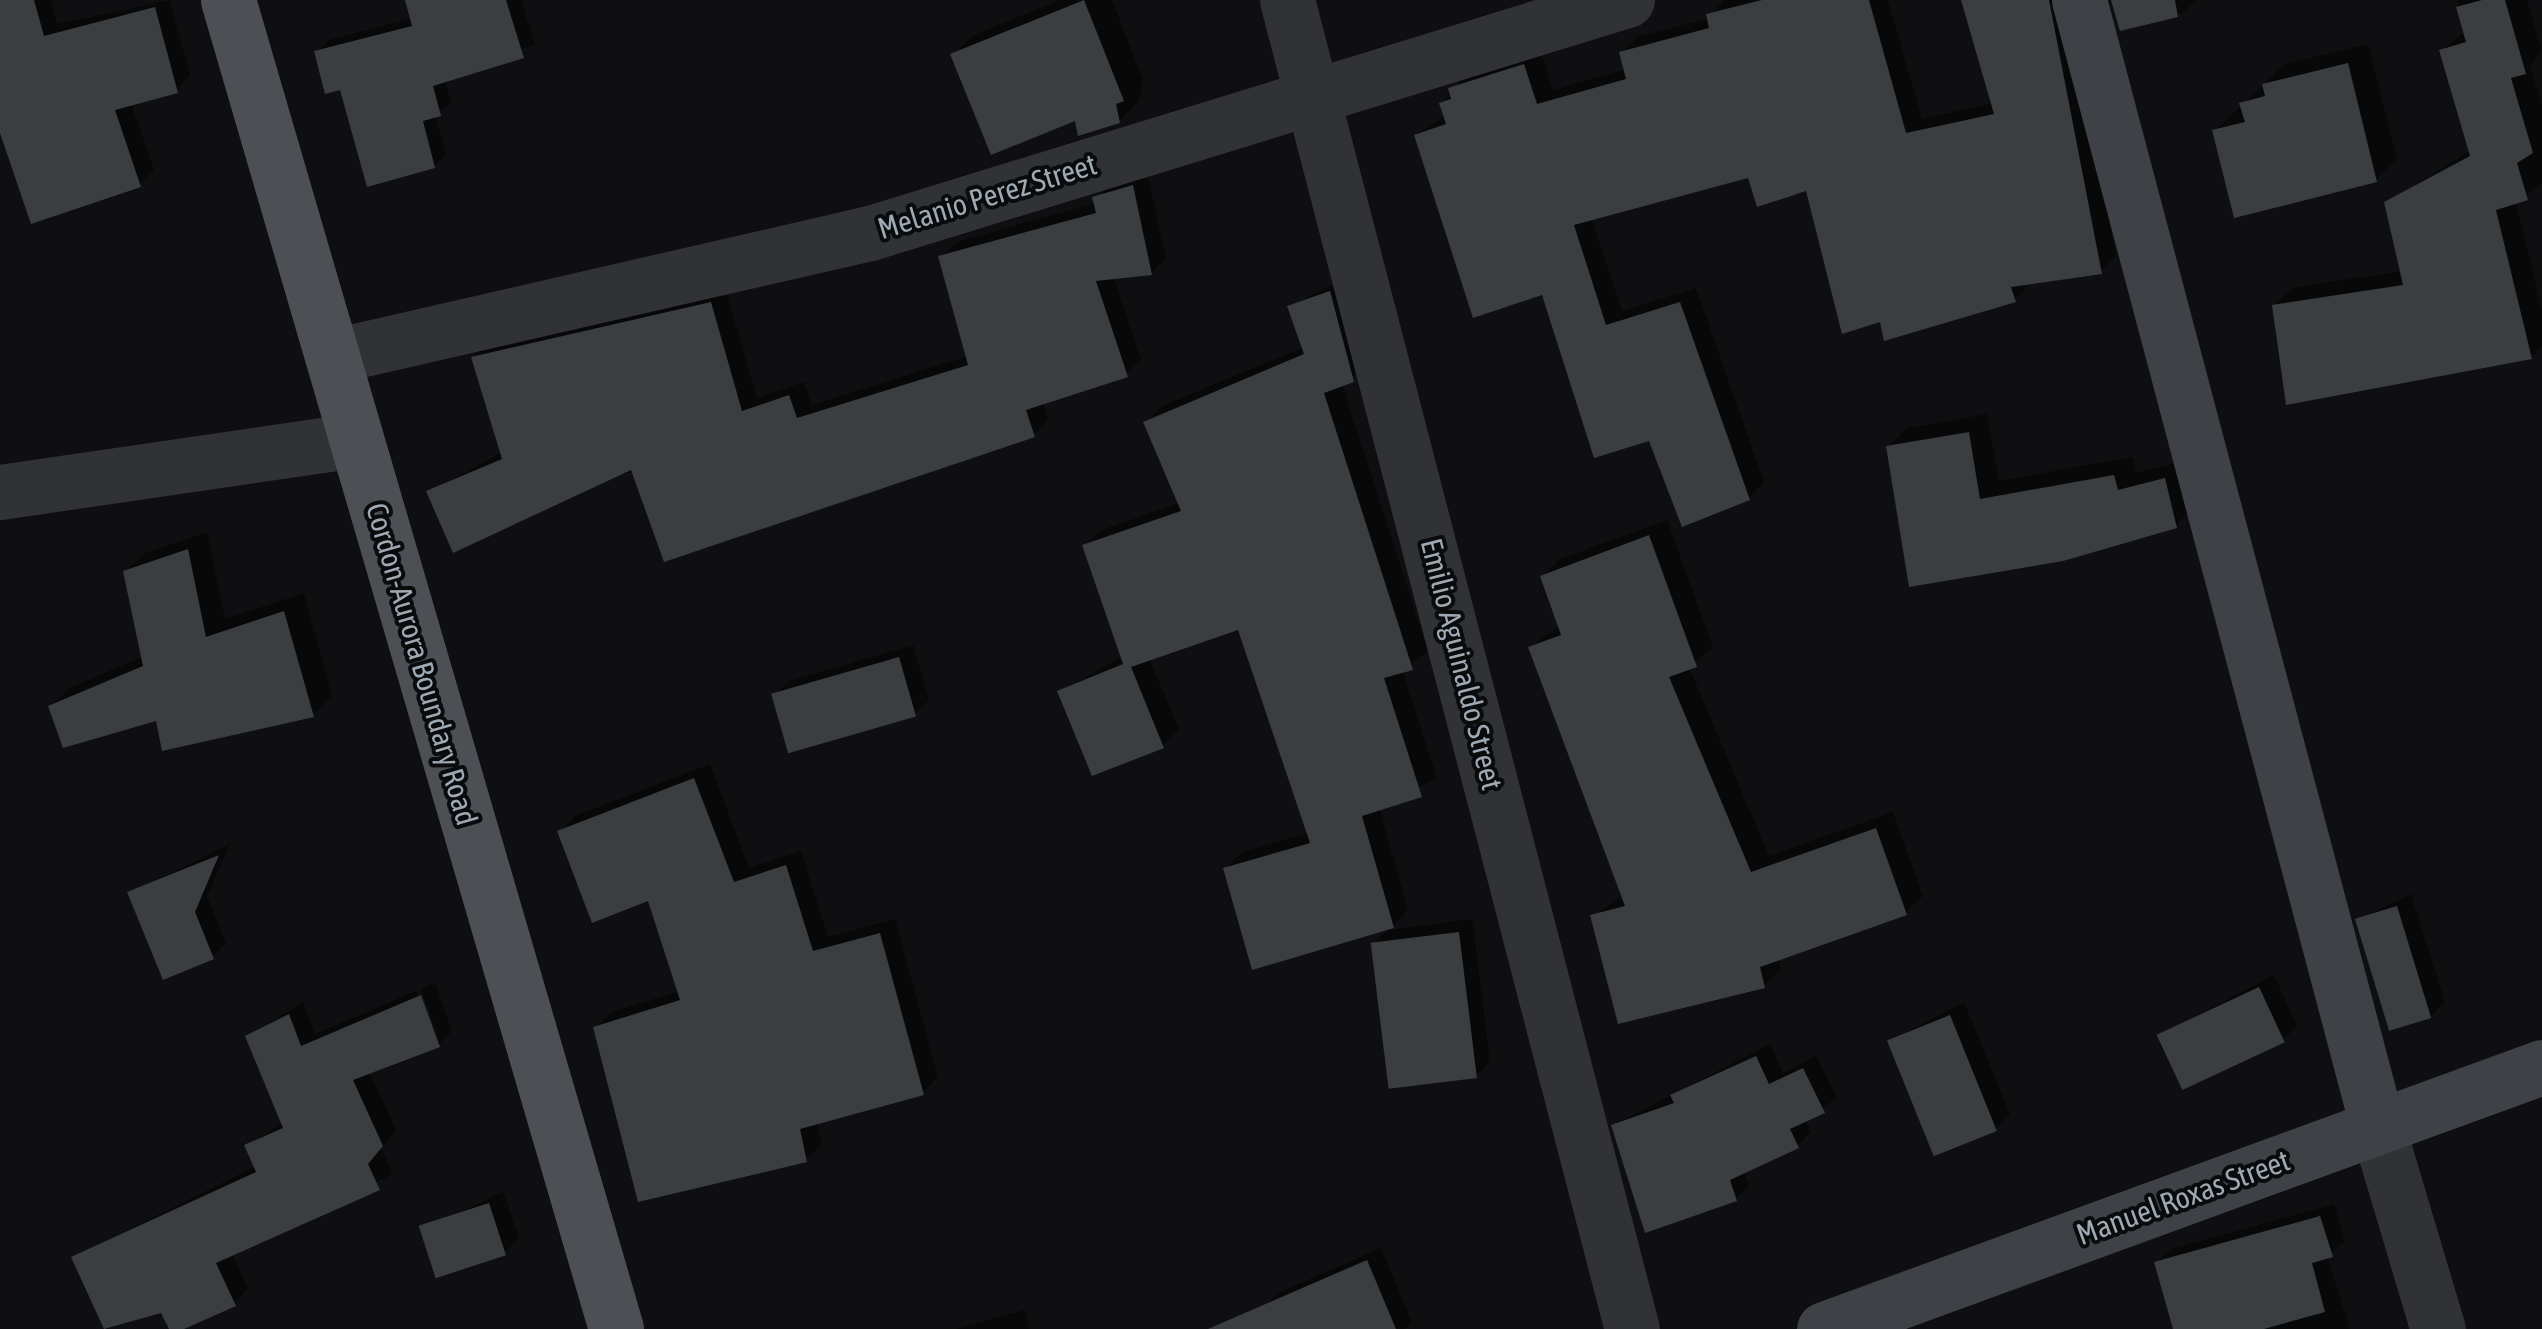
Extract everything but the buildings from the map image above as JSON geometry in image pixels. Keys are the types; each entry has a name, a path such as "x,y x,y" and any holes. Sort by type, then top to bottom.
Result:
{"main road":[{"name":"Cordon-Aurora Boundary Road","path":"228,0 338,356 356,440 616,1329"}],"street":[{"name":"Emilio Aguinaldo Street","path":"1287,0 1316,94 1632,1329"},
{"name":"Melanio Perez Street","path":"338,356 870,232 1627,0"},
{"path":"2079,0 2377,1125 2438,1329"},
{"path":"0,492 356,440"},
{"name":"Manuel Roxas Street","path":"1824,1329 2542,1067"}]}
